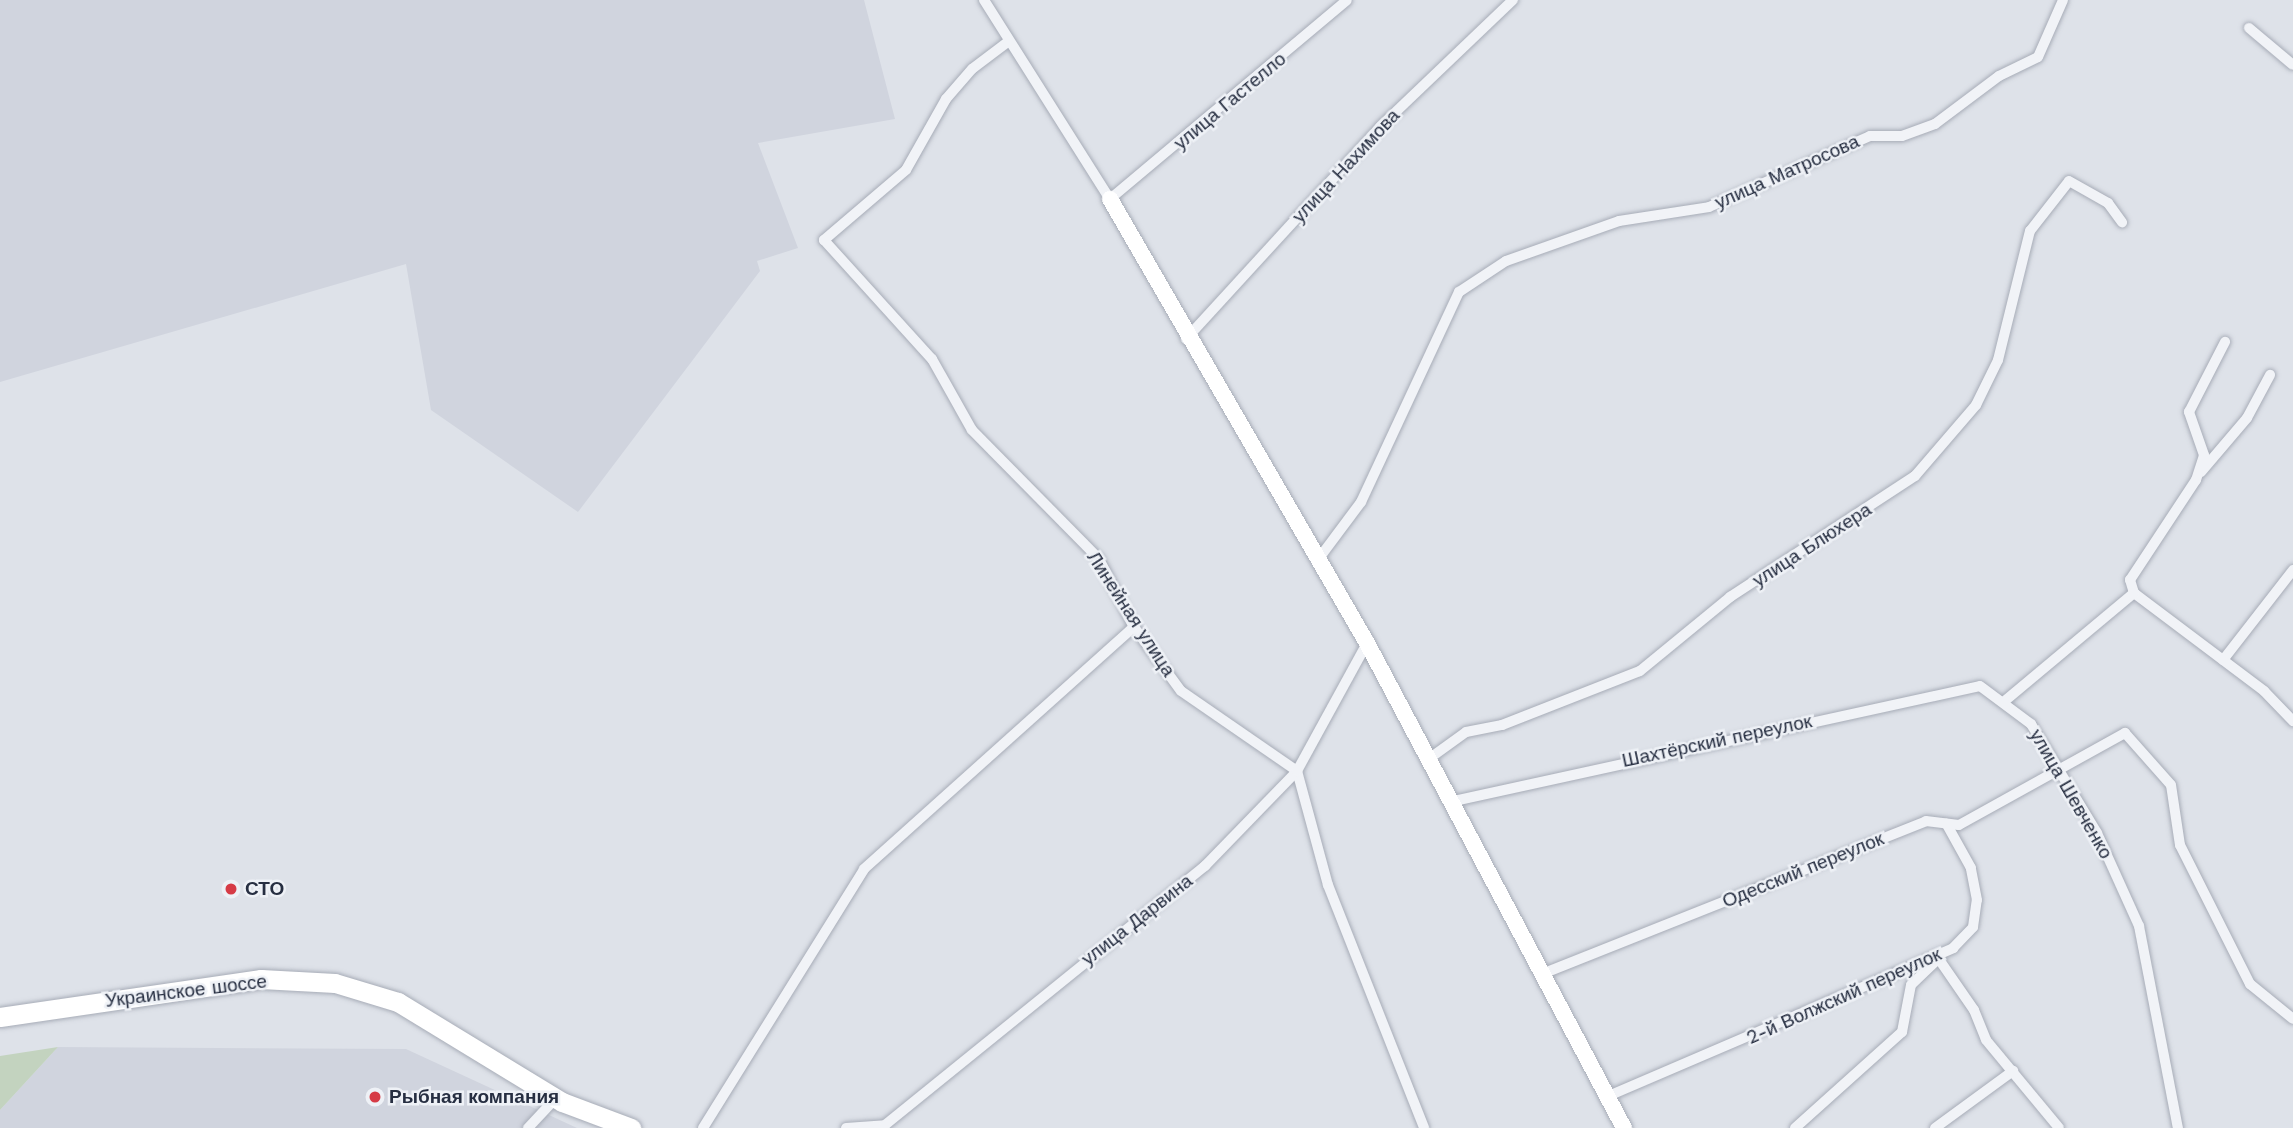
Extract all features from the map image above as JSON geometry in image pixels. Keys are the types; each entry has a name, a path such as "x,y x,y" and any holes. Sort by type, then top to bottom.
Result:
{"highway":[{"name":"Украинское шоссе","path":"0,1017 261,979 335,983 398,1002 556,1098 607,1124 631,1128"}],"street":[{"path":"984,0 1110,199 1186,339 1367,643 1454,801 1624,1128"},
{"name":"улица Гастелло","path":"1110,199 1347,0"},
{"name":"улица Нахимова","path":"1186,339 1380,127 1513,0"},
{"name":"улица Матросова","path":"1317,561 1361,502 1459,292 1506,261 1619,220 1709,207 1870,136 1902,136 1935,124 1999,76 2038,57 2063,0"},
{"path":"2249,28 2293,65"},
{"name":"Линейная улица","path":"1009,41 972,69 946,99 906,170 824,240 932,359 972,430 1099,559 1134,627 1181,691 1297,771"},
{"name":"улица Блюхера","path":"1430,758 1466,732 1502,725 1640,671 1730,597 1915,476 1976,405 1998,360 2030,232 2069,181 2108,202 2122,222"},
{"path":"2196,477 2204,455 2189,412 2225,342"},
{"path":"2270,375 2247,418 2196,477 2130,580 2134,593 2223,660 2293,721"},
{"path":"2223,660 2293,570"},
{"path":"2006,700 2134,593"},
{"path":"703,1128 864,869 1134,627"},
{"name":"улица Дарвина","path":"846,1128 885,1125 1205,866 1297,771 1367,643"},
{"name":"улица Шевченко","path":"1980,686 2006,700 2031,724 2060,771 2139,926 2178,1128"},
{"name":"Шахтёрский переулок","path":"1454,801 1980,686"},
{"name":"Одесский переулок","path":"1542,974 1926,821 1959,825 2125,733 2144,748 2171,785 2180,845 2221,916 2231,948 2250,984 2293,1019"},
{"path":"1297,771 1328,885 1424,1128"},
{"name":"2-й Волжский переулок","path":"1606,1097 1937,957 1973,927 1977,900 1971,868 1946,824"},
{"path":"1795,1128 1902,1032 1911,985 1937,957 1974,1010 1986,1040 2059,1128"},
{"path":"1935,1128 2013,1071"},
{"path":"528,1128 556,1098"}],"shaded area":[{"path":"0,0 864,0 895,119 758,143 798,248 757,261 760,271 578,512 431,410 406,264 0,382"},
{"path":"58,1047 406,1049 577,1128 0,1128 0,1110"}],"green space":[{"path":"58,1047 0,1110 0,1056"}],"place":[{"name":"СТО","path":"231,889"},
{"name":"Рыбная компания","path":"375,1097"}]}
